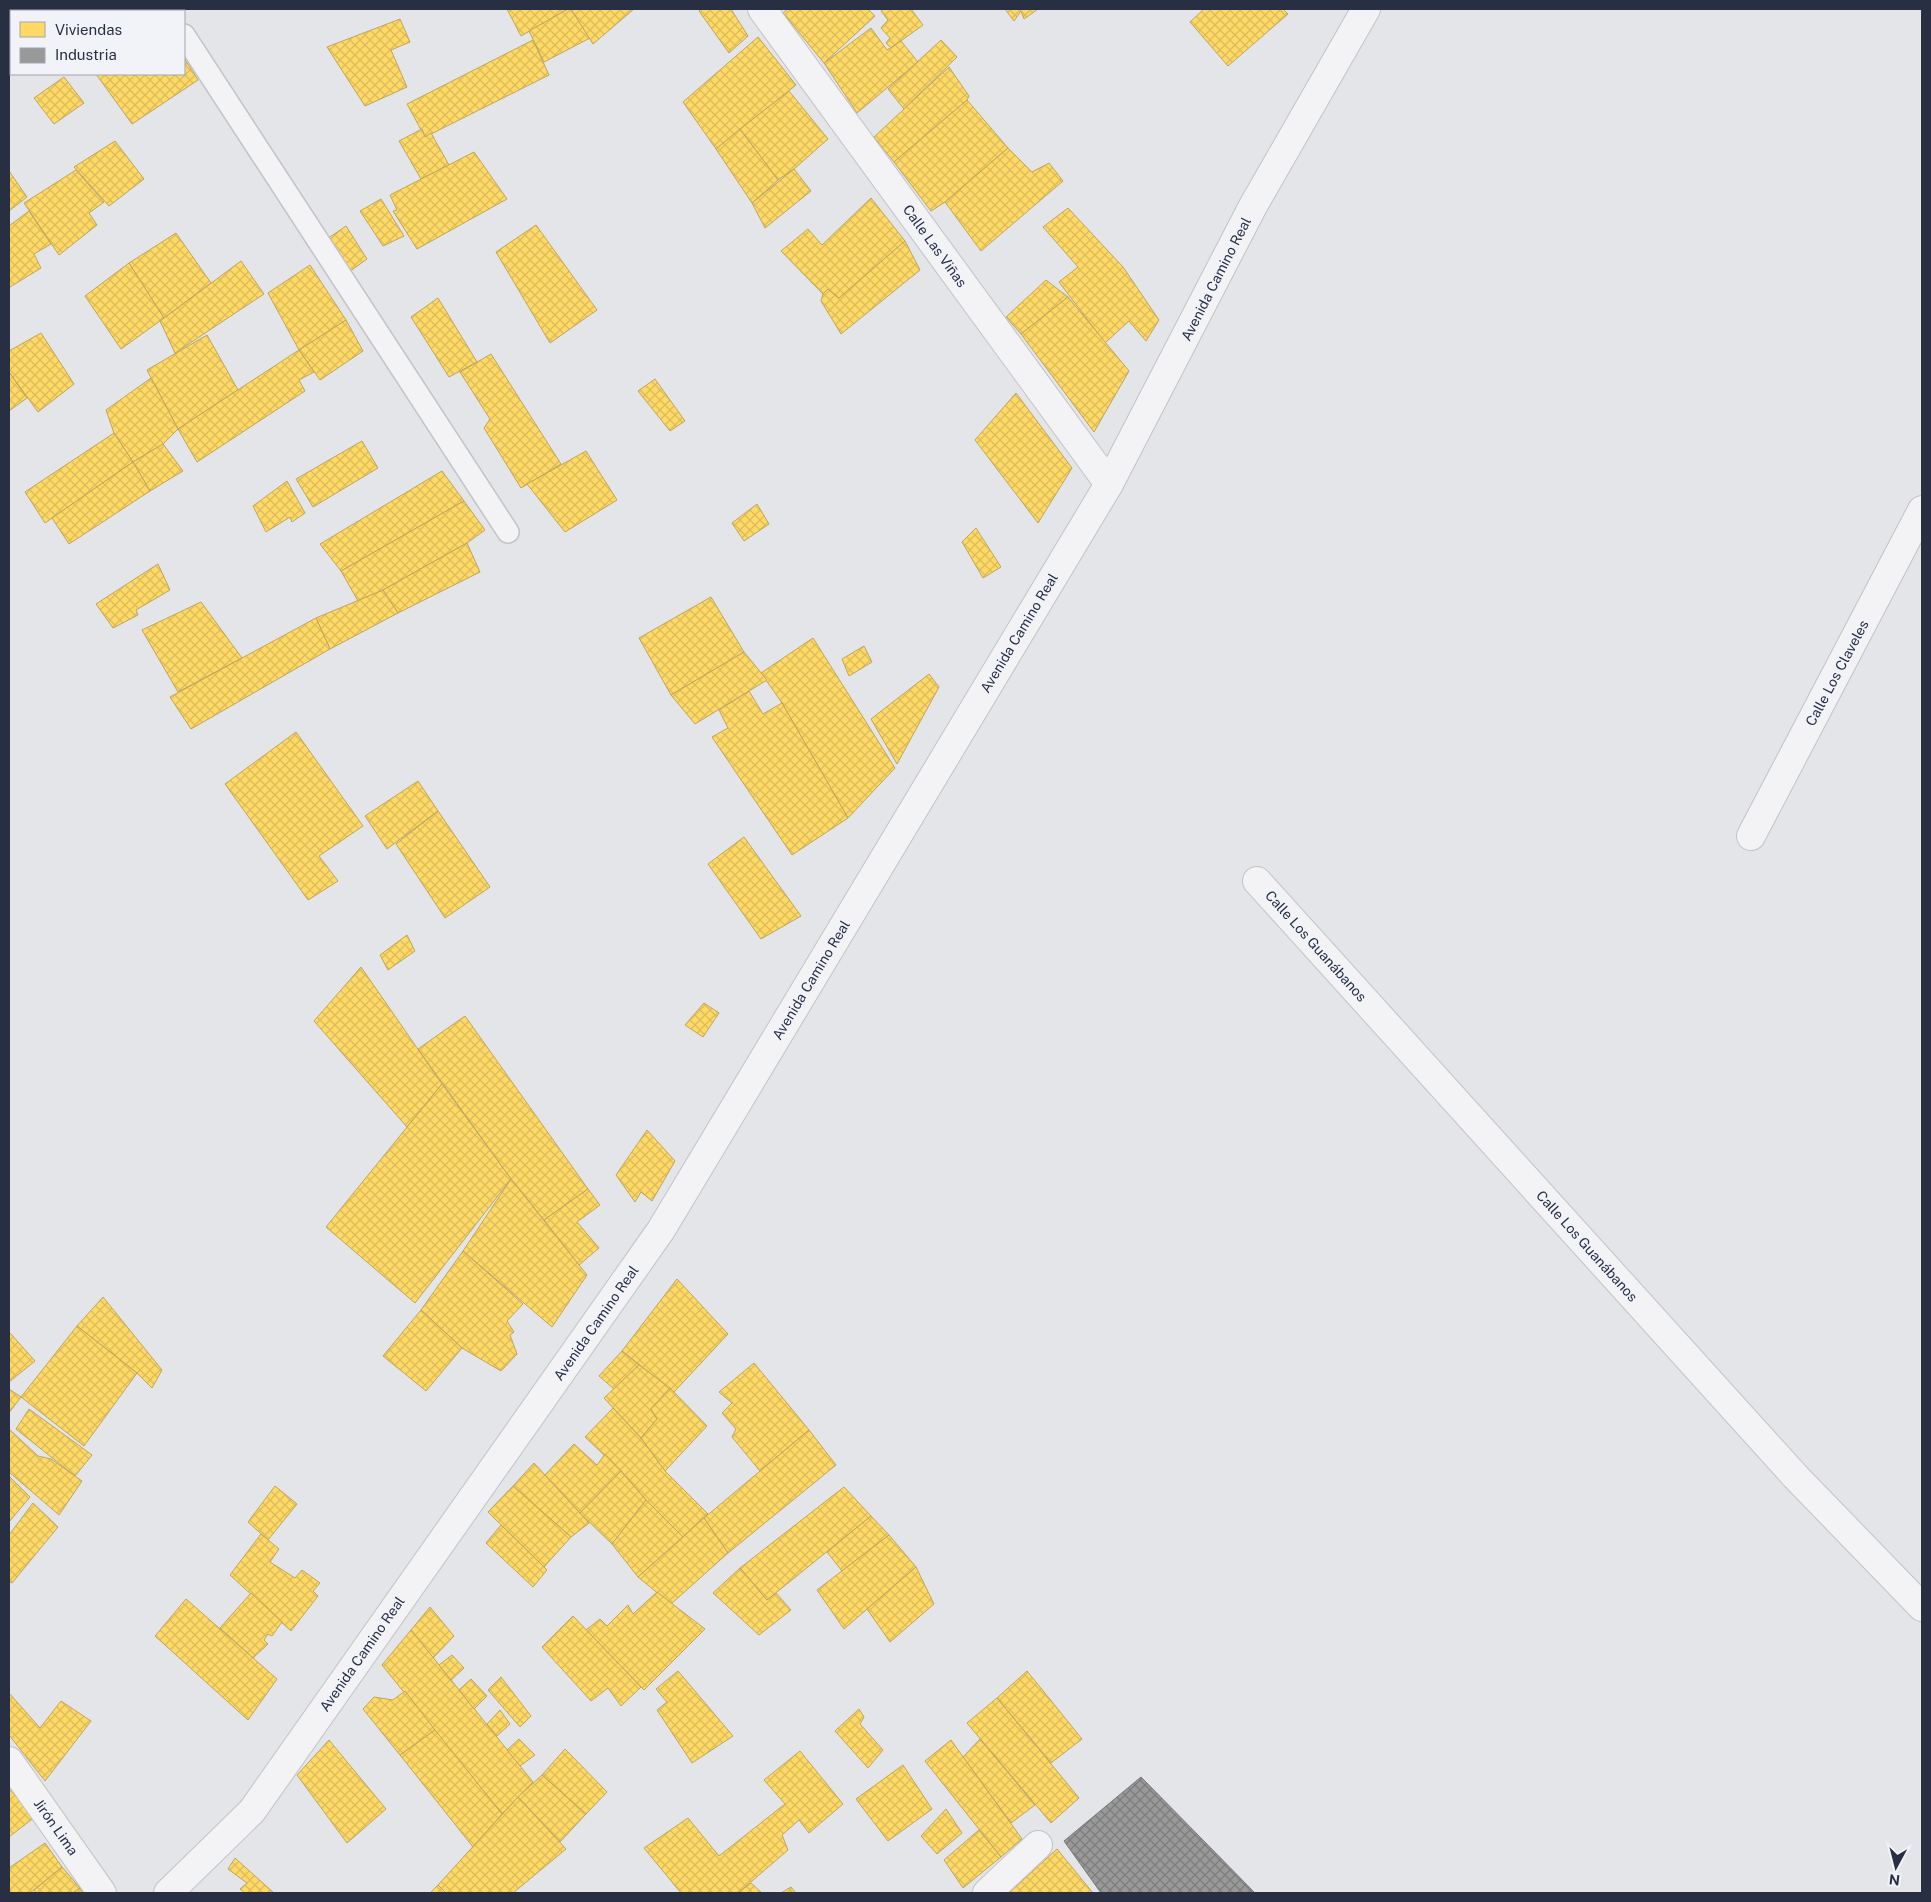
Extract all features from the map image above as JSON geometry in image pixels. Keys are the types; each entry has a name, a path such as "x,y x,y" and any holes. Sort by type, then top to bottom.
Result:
{"street":[{"name":"Calle Las Viñas","path":"762,9 1109,484"},
{"name":"Avenida Camino Real","path":"168,1893 252,1811 661,1230 1109,484 1254,206 1366,9"},
{"name":"Calle Los Claveles","path":"1751,836 1922,510"},
{"name":"Calle Los Guanábanos","path":"1257,881 1795,1476 1922,1607"},
{"name":"Jirón Lima","path":"9,1761 102,1893"},
{"path":"987,1893 1038,1845"}],"lane":[{"path":"185,37 508,532"}],"building: Viviendas":[{"path":"507,9 568,9 521,36"},
{"path":"571,9 590,38 544,62 529,31"},
{"path":"571,9 634,9 593,44"},
{"path":"701,9 731,9 748,36 729,53 699,11"},
{"path":"788,9 868,9 875,16 824,63 783,13"},
{"path":"884,9 911,9 923,25 891,48 886,43 890,38 881,28 888,20 881,11"},
{"path":"1005,9 1038,9 1024,19 1021,11 1014,21"},
{"path":"1204,9 1283,9 1288,14 1228,66 1190,22"},
{"path":"400,19 410,42 391,50 407,87 365,106 327,47"},
{"path":"871,28 887,50 901,41 918,62 857,113 824,63"},
{"path":"758,37 796,85 716,149 683,102"},
{"path":"533,40 549,75 425,137 407,104"},
{"path":"941,40 957,57 904,109 888,89"},
{"path":"185,60 198,80 132,124 97,75 185,75"},
{"path":"949,67 969,96 967,100 894,162 874,137"},
{"path":"64,77 84,103 54,124 34,98"},
{"path":"789,91 828,139 794,169 778,180 740,129"},
{"path":"967,100 1008,148 945,202 931,211 894,162"},
{"path":"422,129 425,137 431,133 449,165 421,179 399,141"},
{"path":"740,129 778,180 752,203 716,149"},
{"path":"115,141 144,179 109,206 74,167"},
{"path":"1008,148 1032,172 1049,163 1063,181 981,251 945,202"},
{"path":"474,152 507,199 417,249 393,211 397,210 390,195"},
{"path":"794,169 811,191 765,228 752,203"},
{"path":"76,170 104,202 89,213 97,225 59,255 24,203"},
{"path":"9,171 27,197 9,211"},
{"path":"871,198 905,241 839,298 828,289 823,294 781,251 808,229 822,245"},
{"path":"381,199 404,236 383,246 360,211"},
{"path":"1068,208 1123,267 1159,320 1146,341 1129,321 1105,343 1059,282 1078,267 1043,227"},
{"path":"29,211 51,244 34,254 41,268 10,287 9,226"},
{"path":"536,225 597,310 550,343 496,252"},
{"path":"346,226 367,259 349,272 327,239"},
{"path":"176,233 211,283 164,318 129,263"},
{"path":"905,241 920,270 841,334 821,301 823,294 828,289 839,298"},
{"path":"241,261 264,294 175,353 160,321"},
{"path":"129,263 164,318 121,349 85,296"},
{"path":"310,265 346,320 299,350 268,293"},
{"path":"1046,280 1068,297 1021,334 1006,317"},
{"path":"1068,297 1129,371 1094,432 1021,334"},
{"path":"438,298 477,362 449,377 411,317"},
{"path":"346,320 363,351 320,380 299,350"},
{"path":"41,333 74,384 38,412 9,372 9,351"},
{"path":"207,335 238,390 178,429 147,370"},
{"path":"299,350 314,372 299,380 305,391 197,462 178,429"},
{"path":"491,354 561,464 521,488 484,428 490,419 460,372"},
{"path":"9,372 27,398 9,411"},
{"path":"151,378 178,429 163,444 133,462 114,433 106,410"},
{"path":"655,379 685,421 670,431 638,391"},
{"path":"1016,393 1072,468 1038,523 975,440"},
{"path":"114,433 133,462 45,523 25,492"},
{"path":"362,441 378,468 313,507 296,479"},
{"path":"163,444 183,471 150,491 133,462"},
{"path":"586,451 617,500 565,532 527,484"},
{"path":"133,462 150,491 69,544 52,518"},
{"path":"442,471 464,501 341,571 320,544"},
{"path":"287,481 305,513 292,522 290,517 266,532 253,506"},
{"path":"464,501 485,530 467,543 383,590 358,601 341,571"},
{"path":"757,504 769,524 744,541 732,523"},
{"path":"976,528 1001,567 983,578 962,542"},
{"path":"467,543 480,572 398,613 383,590"},
{"path":"158,564 170,590 136,610 138,615 113,628 96,604"},
{"path":"383,590 398,613 330,649 316,618"},
{"path":"711,597 744,652 671,695 639,638"},
{"path":"201,602 242,658 178,692 142,630"},
{"path":"316,618 330,649 191,729 170,697"},
{"path":"813,638 895,768 848,818 782,703 761,673"},
{"path":"864,646 872,662 849,676 842,659"},
{"path":"744,652 767,680 695,724 671,695"},
{"path":"929,674 939,687 897,764 871,719"},
{"path":"749,691 763,714 782,703 848,818 792,855 712,737 728,728 719,710"},
{"path":"296,732 363,826 319,856 338,881 308,900 225,784"},
{"path":"418,781 438,811 387,849 365,816"},
{"path":"438,811 490,887 445,918 396,844"},
{"path":"744,837 801,916 761,939 708,864"},
{"path":"407,935 415,951 388,970 380,955"},
{"path":"361,967 442,1084 407,1127 314,1021"},
{"path":"704,1003 719,1013 703,1037 685,1025"},
{"path":"465,1016 588,1189 544,1220 511,1179 418,1049"},
{"path":"442,1084 511,1179 415,1303 326,1227"},
{"path":"647,1130 675,1161 652,1201 641,1192 635,1202 616,1175"},
{"path":"511,1179 587,1275 552,1327 463,1251"},
{"path":"588,1189 600,1205 577,1222 599,1248 579,1265 544,1220"},
{"path":"463,1251 523,1304 507,1321 514,1332 510,1335 517,1354 501,1371 462,1348 421,1310"},
{"path":"677,1279 728,1334 674,1392 622,1351"},
{"path":"103,1297 162,1370 152,1388 137,1373 77,1326"},
{"path":"421,1310 462,1348 426,1391 383,1356"},
{"path":"77,1326 137,1373 84,1446 21,1397"},
{"path":"9,1334 35,1361 9,1382"},
{"path":"622,1351 639,1365 614,1389 599,1376"},
{"path":"754,1363 809,1430 760,1471 732,1437 736,1429 722,1413 732,1403 719,1392"},
{"path":"639,1365 670,1388 651,1409 657,1419 641,1438 604,1398"},
{"path":"670,1388 707,1426 665,1471 641,1438 657,1419 651,1409"},
{"path":"9,1389 21,1397 9,1413"},
{"path":"613,1408 641,1438 665,1471 708,1514 683,1537 646,1500 621,1471 585,1437"},
{"path":"29,1409 92,1455 75,1476 16,1429"},
{"path":"9,1429 38,1456 51,1459 82,1481 59,1515 9,1472"},
{"path":"809,1430 836,1465 728,1553 704,1518"},
{"path":"574,1444 597,1465 605,1454 621,1471 580,1513 545,1475"},
{"path":"534,1463 589,1523 571,1537 513,1486"},
{"path":"621,1471 646,1500 612,1544 580,1513"},
{"path":"9,1476 30,1497 9,1522"},
{"path":"275,1486 297,1504 268,1540 248,1522"},
{"path":"513,1486 571,1537 544,1567 488,1512"},
{"path":"844,1487 871,1516 767,1600 740,1568"},
{"path":"646,1500 683,1537 638,1577 612,1544"},
{"path":"33,1503 58,1527 12,1583 9,1581 9,1535"},
{"path":"871,1516 889,1535 842,1571 827,1552"},
{"path":"704,1518 728,1553 671,1604 638,1577"},
{"path":"501,1525 547,1570 533,1587 486,1543"},
{"path":"261,1534 279,1549 270,1562 295,1578 302,1570 320,1583 313,1591 318,1596 291,1631 230,1575"},
{"path":"889,1535 916,1567 844,1629 817,1590"},
{"path":"916,1567 934,1604 890,1642 867,1609"},
{"path":"740,1568 767,1600 776,1593 791,1610 759,1635 713,1593"},
{"path":"657,1592 705,1629 644,1690 586,1630 600,1619 607,1626 628,1605 633,1614"},
{"path":"251,1593 282,1622 272,1636 268,1634 264,1640 268,1644 253,1658 220,1628"},
{"path":"186,1599 277,1679 248,1720 155,1636"},
{"path":"430,1607 454,1636 433,1658 411,1630"},
{"path":"573,1616 641,1687 621,1706 608,1688 591,1701 542,1647"},
{"path":"411,1630 533,1782 502,1814 382,1665"},
{"path":"452,1655 464,1668 451,1680 439,1665"},
{"path":"678,1671 733,1736 692,1763 657,1710 667,1702 656,1689"},
{"path":"1027,1671 1082,1739 1051,1763 997,1698"},
{"path":"501,1677 531,1716 520,1727 488,1690"},
{"path":"471,1679 487,1696 474,1709 459,1690"},
{"path":"405,1691 435,1730 400,1755 363,1709 374,1697 393,1700"},
{"path":"9,1693 40,1728 61,1701 91,1721 45,1781 9,1735"},
{"path":"997,1698 1079,1798 1051,1823 967,1723"},
{"path":"859,1709 864,1717 860,1724 883,1750 868,1768 835,1731"},
{"path":"500,1710 510,1724 497,1736 487,1724"},
{"path":"435,1730 502,1814 473,1847 400,1755"},
{"path":"519,1739 535,1755 520,1766 507,1750"},
{"path":"980,1739 1035,1805 1011,1823 963,1757"},
{"path":"329,1740 386,1809 347,1843 297,1775"},
{"path":"951,1740 1022,1839 1001,1857 925,1761"},
{"path":"565,1749 607,1792 586,1814 542,1775"},
{"path":"800,1751 843,1804 809,1833 799,1820 782,1835 788,1850 738,1893 681,1893 644,1848 688,1818 719,1856 785,1804 764,1780"},
{"path":"903,1765 932,1809 888,1841 856,1799"},
{"path":"542,1775 586,1814 560,1842 518,1797"},
{"path":"12,1785 36,1816 9,1837 9,1788"},
{"path":"518,1797 566,1849 513,1893 446,1893 438,1885"},
{"path":"946,1809 962,1833 937,1854 921,1836"},
{"path":"979,1830 1001,1857 963,1888 944,1860"},
{"path":"45,1843 62,1867 30,1893 9,1893 9,1868"},
{"path":"1057,1849 1093,1893 1010,1893 1010,1892"},
{"path":"235,1858 274,1893 245,1893 240,1889 247,1883 228,1869"},
{"path":"62,1867 80,1888 73,1893 36,1893 34,1890"},
{"path":"751,1883 762,1893 738,1893"},
{"path":"438,1885 446,1893 430,1893"},
{"path":"791,1887 796,1893 781,1893"},
{"path":"80,1888 84,1893 73,1893"}],"building: Industria":[{"path":"1141,1777 1255,1893 1101,1893 1064,1841"}]}
